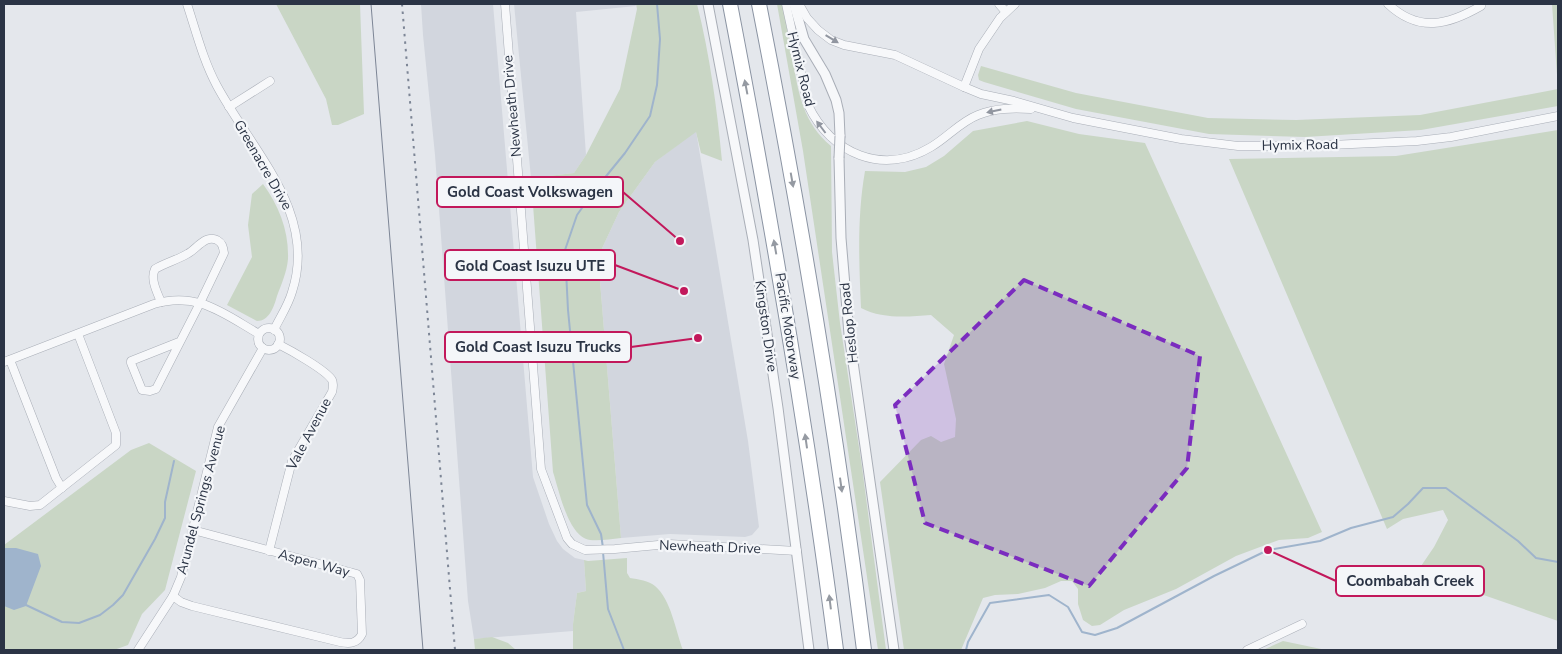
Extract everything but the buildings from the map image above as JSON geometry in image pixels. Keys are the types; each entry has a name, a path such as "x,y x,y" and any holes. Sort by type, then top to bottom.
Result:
{"highway":[{"name":"Pacific Motorway","path":"730,4 778,261 812,478 836,650"},
{"name":"Pacific Motorway","path":"759,4 806,264 864,650"}],"street":[{"name":"Greenacre Drive","path":"187,4 207,65 229,107 284,195 295,226 298,255 295,283 287,307 274,330"},
{"name":"Newheath Drive","path":"505,4 541,469 567,538 578,547 593,550 669,544 797,551"},
{"name":"Kingston Drive","path":"708,4 753,240 797,551 809,650"},
{"name":"Hymix Road","path":"786,4 804,92 811,111 826,134 847,150 858,155 882,159 904,158 932,147 962,123 979,114 1012,108 1043,110"},
{"name":"Heslop Road","path":"794,4 804,39 825,74 836,100 839,113 841,238 849,334 894,650"},
{"name":"Hymix Road","path":"799,4 807,18 831,40 855,48 895,56 964,87 1043,110 1181,139 1238,146 1309,146 1418,142 1558,116"},
{"path":"999,4 1006,12"},
{"path":"964,87 979,49 1000,18 1015,4"},
{"path":"1388,4 1412,21 1434,24 1460,18 1481,6"},
{"path":"229,107 270,81"},
{"path":"161,302 153,280 155,269 190,253 207,239 213,238 220,242 224,252 156,389 150,391 142,390 131,361 179,342"},
{"path":"62,488 56,478 7,361 161,302 179,300 200,303 222,312 260,334"},
{"path":"268,329 274,330 279,335 278,344 270,350 263,348 259,343 260,334 268,329"},
{"path":"4,500 30,506 40,505 114,448 118,442 78,334"},
{"name":"Vale Avenue","path":"269,551 292,461 332,392 333,386 332,380 323,371 278,344"},
{"name":"Arundel Springs Avenue","path":"138,650 173,596 181,577 218,427 263,348"},
{"name":"Aspen Way","path":"173,596 181,602 192,606 348,644 360,638 362,630 360,580 357,574 193,530"},
{"path":"1247,650 1302,624"}],"highlighted area":[{"path":"1024,280 1200,356 1187,468 1089,586 925,523 895,405"}],"shaded area":[{"path":"421,4 493,4 533,477 549,524 557,541 563,549 575,558 584,560 586,591 577,593 573,631 474,639 468,601 435,155"},
{"path":"514,4 635,4 636,6 576,12 586,155 574,173 531,178"},
{"path":"696,131 748,441 759,527 752,535 745,537 670,534 621,538 598,257 619,212 655,162"}],"green space":[{"path":"276,4 360,4 364,114 338,125 332,125 326,99"},
{"path":"636,4 697,4 706,43 722,161 701,153 696,132 655,162 619,212 598,257 621,538 590,540 582,537 570,522 553,472 531,178 574,173 586,155 620,89 637,9"},
{"path":"777,4 783,4 797,85 808,118 814,128 831,146 832,252 840,323 862,467 886,650 878,650 803,151"},
{"path":"1552,4 1558,4 1558,89"},
{"path":"981,66 1076,93 1208,118 1296,120 1420,115 1558,89 1558,106 1421,130 1305,137 1209,134 1076,109 984,82 979,80 978,75"},
{"path":"1027,121 1079,134 1145,143 1322,532 1308,538 1279,540 1236,556 1176,589 1124,610 1100,625 1092,626 1083,620 1078,604 1078,589 1072,581 1061,581 1045,588 1018,594 995,595 983,598 961,650 904,650 880,482 921,440 931,436 941,442 955,437 956,419 944,364 954,335 931,315 886,316 861,308 860,222 865,171 905,172 926,167 944,156 973,131"},
{"path":"1558,130 1558,621 1472,591 1419,569 1434,547 1448,520 1443,510 1403,519 1387,529 1229,159 1396,156"},
{"path":"263,184 274,201 282,219 287,239 288,259 273,309 265,319 257,321 227,305 252,257 248,225 252,194"},
{"path":"149,443 196,471 165,590 142,614 128,645 114,650 4,650 4,545 131,450"},
{"path":"627,558 627,573 630,578 653,584 661,592 669,607 683,650 573,650 573,624 577,593 586,591 584,560"},
{"path":"492,637 508,643 516,650 475,650 474,639"},
{"path":"1283,641 1326,650 1263,650"}],"water":[{"path":"4,548 16,548 38,554 41,566 26,606 14,610 4,606"}],"waterway":[{"path":"603,548 601,534 587,505 568,310 565,250 577,215 625,153 650,116 657,85 660,39 657,4"},
{"path":"26,605 62,622 79,623 100,615 113,605 123,595 165,518 165,502 174,461"},
{"path":"966,650 968,642 990,603 1049,595 1068,607 1082,632 1095,635 1117,628 1214,576 1268,550 1320,541 1351,528 1393,517 1423,488 1446,488 1518,541 1536,558 1558,562"},
{"path":"603,552 608,609 624,650"}],"tram line":[{"path":"371,4 423,650"}],"railway":[{"path":"402,4 455,650"}],"place":[{"name":"Gold Coast Volkswagen","path":"680,241"},
{"name":"Gold Coast Isuzu UTE","path":"684,291"},
{"name":"Gold Coast Isuzu Trucks","path":"698,338"},
{"name":"Coombabah Creek","path":"1268,550"}]}
